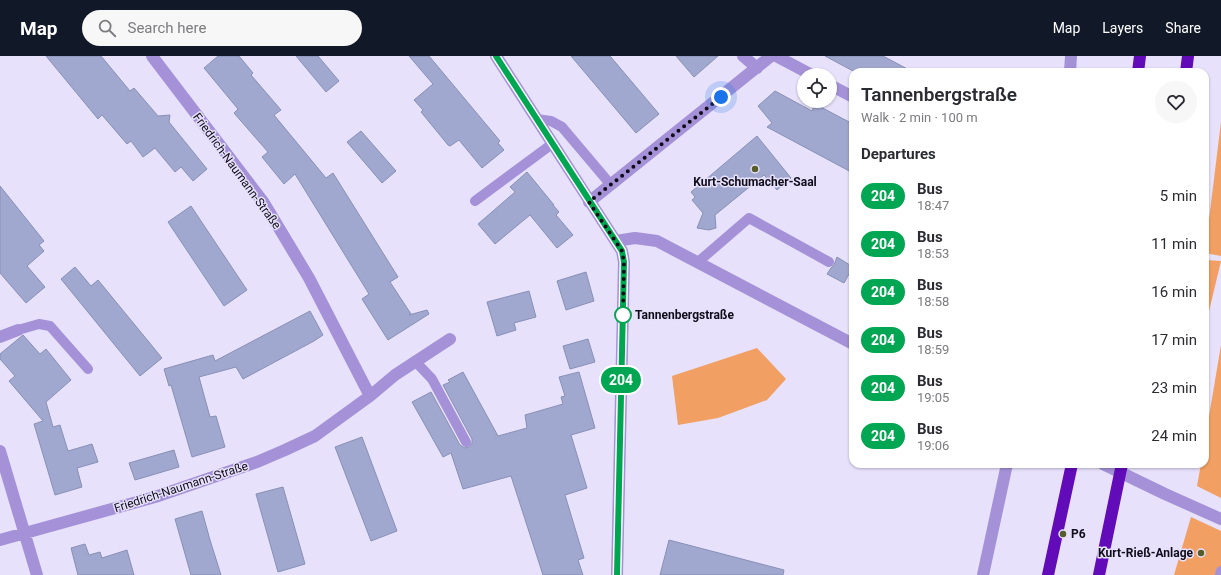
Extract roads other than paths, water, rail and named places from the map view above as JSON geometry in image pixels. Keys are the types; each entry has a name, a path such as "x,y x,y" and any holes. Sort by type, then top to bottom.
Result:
{"highway":[{"path":"1138,68 1140,56"},
{"path":"1186,68 1188,56"},
{"path":"1048,575 1071,468"},
{"path":"1099,575 1121,468"}],"street":[{"name":"Friedrich-Naumann-Straße","path":"152,56 264,204 309,278 370,396"},
{"path":"496,56 622,251 624,262 617,575"},
{"path":"743,56 757,68"},
{"path":"589,202 771,56"},
{"path":"776,56 799,68"},
{"path":"1070,68 1072,56"},
{"path":"837,89 849,95"},
{"path":"616,240 635,238 657,241 849,342"},
{"path":"0,337 18,330"},
{"name":"Friedrich-Naumann-Straße","path":"0,540 155,497 257,462 315,436 370,396 395,375 450,339"},
{"path":"0,451 37,575"},
{"path":"983,575 1006,468"},
{"path":"1111,468 1221,519"}],"lane":[{"path":"536,119 551,121 562,127 611,185"},
{"path":"475,201 552,144"},
{"path":"698,262 749,218 829,262"},
{"path":"18,330 39,324 50,326 88,369"},
{"path":"415,361 432,379 466,442"}],"place":[{"name":"Kurt-Schumacher-Saal","path":"755,169"},
{"name":"Tannenbergstraße","path":"623,315"},
{"name":"P6","path":"1063,534"},
{"name":"Kurt-Rieß-Anlage","path":"1201,553"}]}
